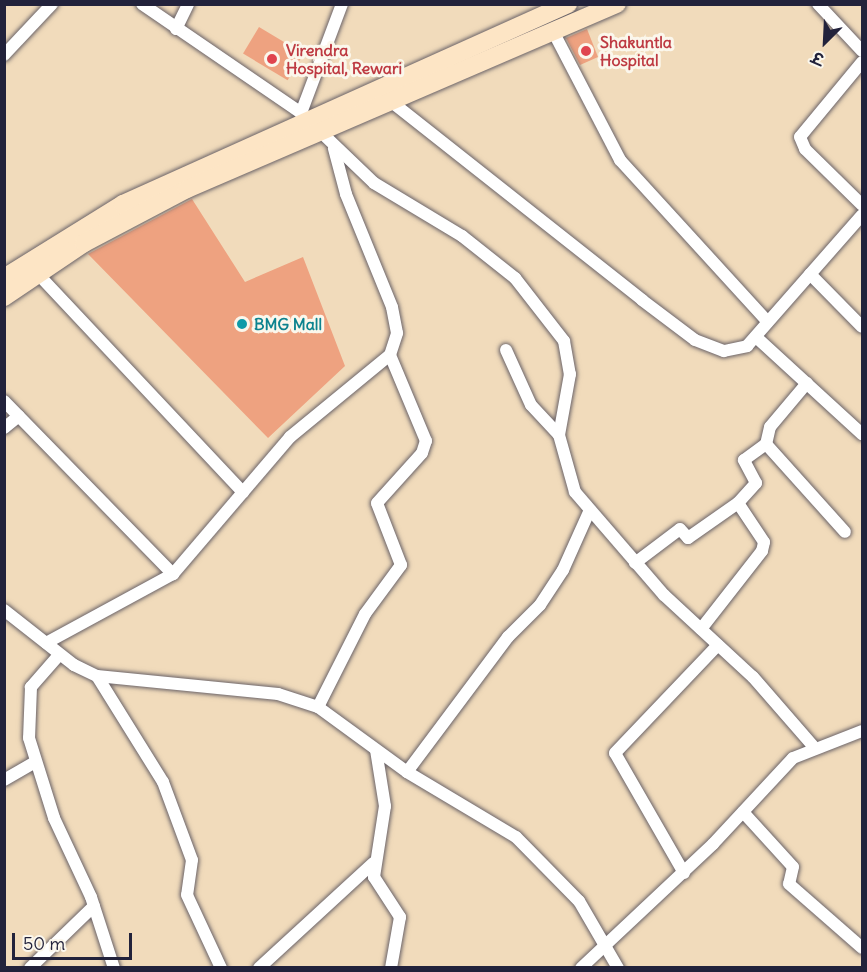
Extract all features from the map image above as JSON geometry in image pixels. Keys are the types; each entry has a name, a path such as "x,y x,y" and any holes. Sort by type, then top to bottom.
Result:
{"main road":[{"path":"4,278 123,204 310,121 540,10 568,4"},
{"path":"4,297 37,273 310,121 393,103 555,35 617,4"}],"street":[{"path":"4,56 52,4"},
{"path":"142,4 310,121 334,149 374,183 496,261 540,306 564,341 569,363 559,435 567,478 589,512 635,563 718,645 813,746"},
{"path":"176,29 188,4"},
{"path":"310,121 342,4"},
{"path":"818,4 862,51"},
{"path":"555,35 620,160 768,322"},
{"path":"862,62 800,137 805,149 862,205"},
{"path":"393,103 695,340 734,351 756,337 862,215"},
{"path":"46,643 173,574 290,437 390,355 397,333 392,307 346,194 334,149"},
{"path":"37,273 243,492"},
{"path":"810,274 862,327"},
{"path":"756,337 862,434"},
{"path":"506,350 531,405 559,435"},
{"path":"318,707 365,614 401,566 377,503 422,453 426,441 390,355"},
{"path":"635,563 680,529 688,538 738,503 756,483 744,460 766,444 770,427 807,383"},
{"path":"4,401 173,574"},
{"path":"4,428 19,416"},
{"path":"766,444 845,532"},
{"path":"701,629 762,551 764,542 738,503"},
{"path":"407,772 540,604 563,570 589,512"},
{"path":"4,610 60,655 97,676 278,694 318,707 407,772 516,837 579,901 609,946 618,968"},
{"path":"684,873 615,753 718,645"},
{"path":"60,655 29,695 34,763 94,906 114,968"},
{"path":"97,676 163,782 192,860 187,895 221,968"},
{"path":"580,968 609,946 684,873 793,758 813,746 862,731"},
{"path":"376,750 385,806 373,863 378,887 400,917 391,968"},
{"path":"4,780 34,763"},
{"path":"743,812 793,867 789,884 862,948"},
{"path":"259,968 373,863"},
{"path":"30,968 94,906"}],"building":[{"path":"259,27 304,54 288,80 243,54"},
{"path":"587,29 598,57 580,65 566,38"},
{"name":"BMG Mall","path":"192,199 245,282 303,257 345,366 268,438 88,254"}],"place":[{"name":"Shakuntla Hospital","path":"586,51"},
{"name":"Virendra Hospital, Rewari","path":"272,59"},
{"name":"BMG Mall","path":"242,324"}]}
